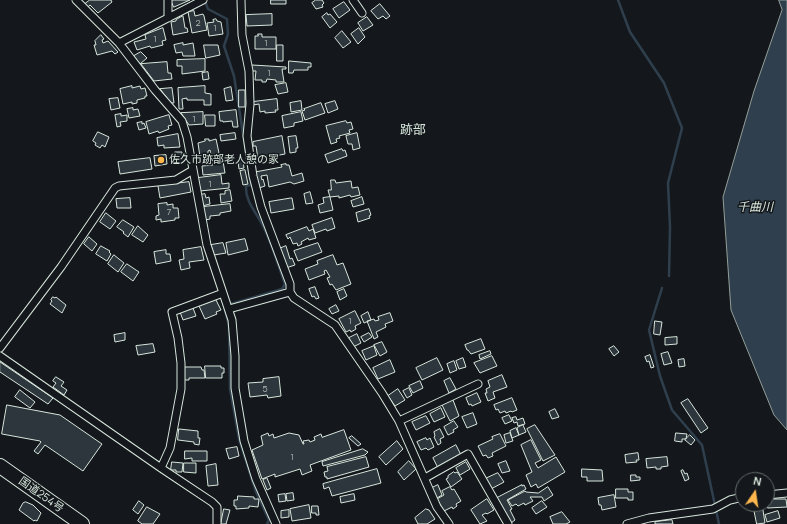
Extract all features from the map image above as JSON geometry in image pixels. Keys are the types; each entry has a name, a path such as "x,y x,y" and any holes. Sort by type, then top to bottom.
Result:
{"highway":[{"name":"国道254号","path":"0,466 82,524"}],"street":[{"path":"76,0 119,43 155,90 182,121 187,137 206,245 228,305 234,331 235,388 244,442 256,479 276,524"},
{"path":"168,0 168,18"},
{"path":"242,0 242,35 249,71 250,104 247,136 253,176 261,207 290,284 290,292 294,298 335,325 399,421 437,507 449,524"},
{"path":"353,0 362,13"},
{"path":"119,43 202,1"},
{"path":"0,348 61,267 115,188 119,186 176,180 193,170"},
{"path":"228,305 290,292"},
{"path":"161,468 170,448 182,389 182,363 172,312 223,293"},
{"path":"0,356 212,502 217,507 217,524"},
{"path":"399,421 478,384"},
{"path":"425,478 468,454 508,524"},
{"path":"775,494 787,493"},
{"path":"627,524 649,518 713,509 720,504 735,499"}],"water":[{"name":"千曲川","path":"779,0 787,0 787,430 774,415 731,310 723,197 754,91 782,10"}],"building":[{"path":"90,0 111,0 112,2 98,13 90,5 88,7 85,4"},
{"path":"171,0 190,0 174,7"},
{"path":"271,0 286,0 286,4 271,4"},
{"path":"316,0 322,0 324,3 322,5 323,7 316,9 312,3"},
{"path":"344,2 350,10 339,18 333,9"},
{"path":"380,4 390,16 386,19 383,16 378,19 371,11"},
{"path":"194,11 195,16 203,14 207,30 192,33 188,12"},
{"path":"327,13 328,15 330,14 337,22 330,28 322,17"},
{"path":"272,14 272,25 247,26 246,15"},
{"path":"183,16 185,28 187,28 188,32 173,35 171,22 176,21"},
{"path":"367,17 373,25 363,31 358,23"},
{"path":"216,19 217,21 221,22 223,34 209,36 207,23 214,22 213,20"},
{"path":"163,28 166,40 162,41 163,45 151,48 150,46 137,50 134,42 146,39 145,35"},
{"path":"359,28 365,37 358,44 351,34"},
{"path":"342,31 351,42 343,48 335,38"},
{"path":"258,34 262,34 262,37 276,37 276,49 255,49 255,36 258,36"},
{"path":"101,35 104,39 102,40 103,43 108,41 118,52 115,54 112,51 97,55 94,45 96,45 95,41"},
{"path":"183,43 183,45 193,43 195,56 183,56 182,52 176,53 174,45"},
{"path":"204,45 218,45 220,55 206,58"},
{"path":"277,45 283,45 283,61 277,61"},
{"path":"141,52 147,58 140,64 134,56"},
{"path":"205,59 205,71 182,74 182,66 177,66 177,60"},
{"path":"289,61 311,63 311,67 308,67 308,70 294,70 293,73 289,73"},
{"path":"167,62 168,73 171,73 172,79 154,81 141,64"},
{"path":"252,65 286,67 286,69 282,69 284,82 276,82 276,80 267,79 266,82 262,82 262,80 255,80 256,71 252,71"},
{"path":"208,72 209,79 203,80 202,73"},
{"path":"286,83 288,92 278,94 275,85"},
{"path":"132,86 132,88 140,86 141,89 145,88 147,96 137,100 137,103 132,104 132,102 123,104 120,89"},
{"path":"205,86 205,93 211,94 211,105 204,105 204,100 187,100 187,98 182,99 183,109 179,109 178,88"},
{"path":"231,87 233,100 226,101 224,89"},
{"path":"172,88 174,103 171,103 160,89"},
{"path":"239,90 245,90 245,107 239,107"},
{"path":"118,98 120,108 111,110 109,99"},
{"path":"277,99 278,110 275,110 276,112 260,112 259,104 253,105 253,102"},
{"path":"301,101 302,110 291,112 290,103"},
{"path":"335,101 338,109 328,113 325,104"},
{"path":"321,103 325,113 305,120 302,111"},
{"path":"133,108 133,110 138,109 140,116 129,118 127,109"},
{"path":"236,110 238,127 233,127 232,121 220,121 219,112"},
{"path":"203,112 203,124 189,125 181,113"},
{"path":"301,112 303,121 294,123 294,126 284,128 282,116"},
{"path":"121,114 121,116 127,115 127,121 120,122 121,126 117,127 115,115"},
{"path":"169,115 172,125 168,126 169,129 159,133 158,131 149,134 146,122"},
{"path":"205,115 215,115 215,126 206,126"},
{"path":"346,121 347,123 351,122 353,129 349,130 350,133 339,136 340,138 336,139 337,142 331,144 326,126"},
{"path":"142,122 146,128 139,130 137,123"},
{"path":"98,132 109,137 105,147 102,145 100,148 95,145 96,143 93,141"},
{"path":"235,133 236,139 221,141 220,135"},
{"path":"357,133 360,148 353,150 352,144 348,144 346,136"},
{"path":"178,134 180,147 164,148 164,145 158,146 157,138"},
{"path":"282,136 285,154 258,159 256,146 253,146 253,142"},
{"path":"296,136 298,148 296,148 296,152 290,153 288,137"},
{"path":"205,139 209,139 209,141 216,139 219,153 211,155 210,150 208,151 208,155 200,157 198,143 205,141"},
{"path":"342,149 343,151 345,150 347,156 328,163 325,155"},
{"path":"175,152 182,152 183,160 176,161"},
{"name":"佐久市跡部老人憩の家","path":"166,155 167,164 155,166 154,156"},
{"path":"150,158 152,169 120,174 118,162"},
{"path":"243,160 244,168 239,169 238,161"},
{"path":"223,161 225,173 203,175 202,166 213,165 213,163"},
{"path":"281,165 289,165 292,176 302,173 304,181 294,184 290,182 269,187 267,175 261,176 265,186 259,188 255,172 282,167"},
{"path":"245,170 248,184 243,185 240,171"},
{"path":"221,175 222,184 229,183 229,188 200,191 198,178"},
{"path":"331,180 335,180 336,183 351,181 352,188 358,187 360,195 351,197 350,195 339,198 339,196 330,197 328,190 331,190"},
{"path":"189,182 191,192 160,198 158,186"},
{"path":"230,190 232,201 221,203 220,194 225,194 225,191"},
{"path":"310,192 313,203 306,204 304,194"},
{"path":"205,194 206,198 209,197 210,204 202,206 200,195"},
{"path":"330,197 333,210 320,213 318,205 324,203 323,198"},
{"path":"362,197 364,204 353,207 351,201"},
{"path":"130,198 131,208 117,208 116,199"},
{"path":"292,198 294,209 271,213 269,202"},
{"path":"167,203 167,205 173,204 173,208 178,208 179,218 161,222 161,219 156,220 156,216 159,215 158,204"},
{"path":"230,204 231,211 220,213 220,215 210,216 210,219 205,220 203,207"},
{"path":"369,209 371,215 369,216 370,218 358,222 356,213"},
{"path":"106,213 116,221 110,229 100,222"},
{"path":"332,218 335,228 327,231 326,229 315,233 312,225"},
{"path":"123,220 134,227 128,237 117,227"},
{"path":"138,226 148,235 143,242 132,235"},
{"path":"307,227 309,231 313,229 316,238 309,240 308,238 301,242 302,244 298,246 297,243 293,244 290,237 288,239 286,235"},
{"path":"89,237 97,244 92,251 84,244"},
{"path":"245,239 248,250 228,255 226,243"},
{"path":"223,243 226,253 214,255 211,245"},
{"path":"318,243 322,252 298,261 294,251"},
{"path":"101,246 110,251 109,252 111,254 107,261 96,254"},
{"path":"286,246 290,259 292,258 295,265 286,268 279,249"},
{"path":"201,247 204,260 189,262 190,268 181,270 179,260 184,259 183,250"},
{"path":"166,250 166,254 170,254 171,261 156,264 154,252"},
{"path":"114,255 124,263 118,272 108,264"},
{"path":"333,255 337,265 343,263 351,284 336,290 332,284 330,285 327,278 330,277 326,270 324,271 325,274 309,280 305,269 318,264 317,261"},
{"path":"127,264 139,272 133,281 121,272"},
{"path":"315,287 319,298 316,299 314,296 312,297 309,289"},
{"path":"344,289 347,296 340,300 337,292"},
{"path":"53,297 56,297 66,305 62,313 50,304"},
{"path":"216,300 221,310 216,312 217,314 205,319 199,306"},
{"path":"336,305 339,311 332,314 329,309"},
{"path":"193,308 196,316 183,320 180,312"},
{"path":"355,311 361,323 355,326 356,329 351,332 350,330 346,332 339,319"},
{"path":"368,312 371,320 364,323 361,316"},
{"path":"390,313 393,321 385,324 386,327 376,332 378,337 374,339 367,321 374,319 375,321 379,320 378,317"},
{"path":"655,321 662,322 660,335 654,334"},
{"path":"125,333 125,340 115,342 114,335"},
{"path":"369,333 372,337 364,342 361,337"},
{"path":"357,334 361,343 353,347 349,338"},
{"path":"677,337 677,344 665,345 665,338"},
{"path":"481,339 485,349 471,354 465,345"},
{"path":"382,342 387,352 380,356 374,345"},
{"path":"153,344 155,352 138,355 136,346"},
{"path":"374,346 377,355 366,360 362,351"},
{"path":"614,346 619,352 614,356 609,349"},
{"path":"490,351 491,354 480,359 479,355"},
{"path":"668,352 672,363 664,365 661,354"},
{"path":"650,355 654,367 651,368 649,361 647,362 645,357"},
{"path":"492,356 497,366 480,373 474,363"},
{"path":"437,358 443,370 422,380 416,368"},
{"path":"463,358 466,367 459,369 456,361"},
{"path":"684,359 685,366 679,367 678,360"},
{"path":"390,360 395,372 378,379 373,368"},
{"path":"454,361 457,370 450,373 447,364"},
{"path":"0,362 53,398 48,404 0,372"},
{"path":"205,366 221,366 221,368 224,368 222,378 206,378"},
{"path":"185,367 201,367 202,370 204,370 205,378 189,378 189,380 185,380"},
{"path":"502,375 507,387 493,392 495,398 488,401 485,393 487,393 486,389 490,387 488,381"},
{"path":"56,377 64,382 61,386 67,390 64,395 53,387 56,383 53,381"},
{"path":"279,377 281,396 268,398 267,395 250,397 248,383 263,382 263,379"},
{"path":"450,378 456,389 449,393 444,381"},
{"path":"420,381 423,388 413,393 409,386"},
{"path":"409,388 412,395 407,398 403,391"},
{"path":"398,389 405,400 395,406 388,396"},
{"path":"20,390 35,402 30,408 15,397"},
{"path":"477,393 481,402 472,406 471,404 469,405 466,398"},
{"path":"512,398 517,410 500,413 498,409 496,410 494,405"},
{"path":"688,399 708,428 701,433 681,403"},
{"path":"453,400 459,416 450,421 442,405"},
{"path":"7,405 60,415 102,444 83,471 45,445 38,454 34,451 41,442 40,441 2,434"},
{"path":"441,408 445,417 434,422 430,414"},
{"path":"555,409 559,417 552,419 549,412"},
{"path":"473,413 477,424 467,428 462,417"},
{"path":"509,415 512,421 505,424 502,418"},
{"path":"426,416 430,423 416,430 412,422"},
{"path":"516,417 517,420 523,418 525,424 518,426 517,422 514,423 512,418"},
{"path":"454,421 458,427 453,430 454,432 448,435 444,427"},
{"path":"523,425 526,432 519,435 517,428"},
{"path":"535,425 555,455 543,461 527,429"},
{"path":"516,428 519,435 512,438 510,431"},
{"path":"179,429 198,431 198,438 200,438 199,445 194,444 194,442 178,440"},
{"path":"440,429 444,437 440,439 441,443 438,445 434,437 434,432"},
{"path":"344,430 351,450 310,465 312,471 302,475 300,469 275,477 275,474 262,479 252,450 263,445 261,436 268,433 269,436 273,434 274,438 289,433 299,435 304,444 303,441 309,440 310,442 315,440 314,437 321,434 322,437"},
{"path":"510,433 513,441 506,443 504,435"},
{"path":"676,433 687,434 686,439 682,439 682,442 675,441"},
{"path":"500,434 506,446 492,453 493,456 488,458 486,455 483,456 478,446"},
{"path":"690,435 695,440 691,445 685,440"},
{"path":"352,436 361,444 358,446 349,438"},
{"path":"426,438 427,440 430,438 434,447 428,450 426,448 421,450 417,442"},
{"path":"531,440 541,460 535,463 538,468 556,457 565,472 538,488 536,484 531,487 526,475 532,472 521,445"},
{"path":"397,441 403,449 386,465 379,457"},
{"path":"456,445 461,455 438,468 433,458"},
{"path":"237,447 239,456 229,459 226,449"},
{"path":"363,449 368,452 365,455 323,466 322,462"},
{"path":"185,451 207,451 207,461 192,461 192,458 185,459"},
{"path":"638,453 639,460 636,460 637,462 626,463 625,455"},
{"path":"366,457 369,467 327,479 327,477 325,477 324,472 328,471 327,467"},
{"path":"667,457 668,466 661,467 661,469 656,469 656,467 647,468 646,459"},
{"path":"409,461 416,469 404,480 398,472"},
{"path":"506,461 510,471 502,473 498,464"},
{"path":"172,462 183,463 182,472 171,470"},
{"path":"466,462 470,469 460,475 456,468"},
{"path":"184,463 196,463 196,473 184,472"},
{"path":"216,464 218,485 208,486 206,466"},
{"path":"377,469 381,483 332,496 329,487 324,489 323,484"},
{"path":"582,469 602,470 603,481 587,481 587,477 582,477"},
{"path":"683,470 685,474 687,473 689,479 685,481 681,471"},
{"path":"454,472 457,472 462,479 451,487 446,479"},
{"path":"498,473 504,482 491,489 485,479"},
{"path":"631,475 640,477 640,480 631,481"},
{"path":"267,478 271,488 267,490 263,480"},
{"path":"438,485 442,495 437,498 432,488"},
{"path":"524,485 526,489 507,500 512,509 510,510 515,520 511,523 497,498"},
{"path":"450,487 452,490 454,489 461,501 456,504 457,506 453,509 452,507 444,511 437,499 444,495 442,491"},
{"path":"548,487 553,495 544,501 542,497 530,497 533,501 525,505 524,503 518,506 516,504 512,506 508,500 525,491 538,493"},
{"path":"616,489 628,489 628,492 633,492 633,500 628,500 628,498 616,498"},
{"path":"293,493 294,500 287,501 286,494"},
{"path":"285,494 286,501 279,502 278,495"},
{"path":"354,494 355,500 341,503 340,497"},
{"path":"614,495 616,507 602,510 601,505 599,505 598,498"},
{"path":"238,496 254,497 254,499 259,499 258,507 249,506 249,508 236,509 236,506 234,506 234,500 237,500"},
{"path":"487,499 494,510 482,515 487,521 480,524 471,510"},
{"path":"775,499 786,499 787,507 775,508"},
{"path":"139,501 144,505 138,514 133,510"},
{"path":"542,501 547,507 536,514 532,508"},
{"path":"26,502 33,505 41,513 37,521 34,521 19,510 23,503"},
{"path":"309,505 311,518 292,521 290,509"},
{"path":"312,506 318,506 319,515 312,513"},
{"path":"147,507 160,514 153,524 142,524 138,521"},
{"path":"224,509 230,510 226,524 221,524"},
{"path":"426,509 429,510 435,519 427,524 418,524 415,518"},
{"path":"289,510 289,517 281,518 281,511"},
{"path":"778,511 780,518 767,522 765,515"},
{"path":"562,512 570,522 566,524 553,524 550,517"},
{"path":"755,512 763,512 765,523 757,524"},
{"path":"672,520 673,524 655,524 655,522"}],"waterway":[{"path":"618,0 630,32 664,83 682,128 668,183 670,227 669,276"},
{"path":"205,1 208,9 227,19 228,34 224,46 234,76 251,185 246,186 247,197 261,221 285,284 282,289 224,306 229,326 230,389 239,439 256,492 269,520 267,524"},
{"path":"662,288 649,330 660,376 672,410 702,445 719,524"}],"place":[{"name":"佐久市跡部老人憩の家","path":"161,160"}],"district":[{"name":"跡部","path":"413,130"}]}
